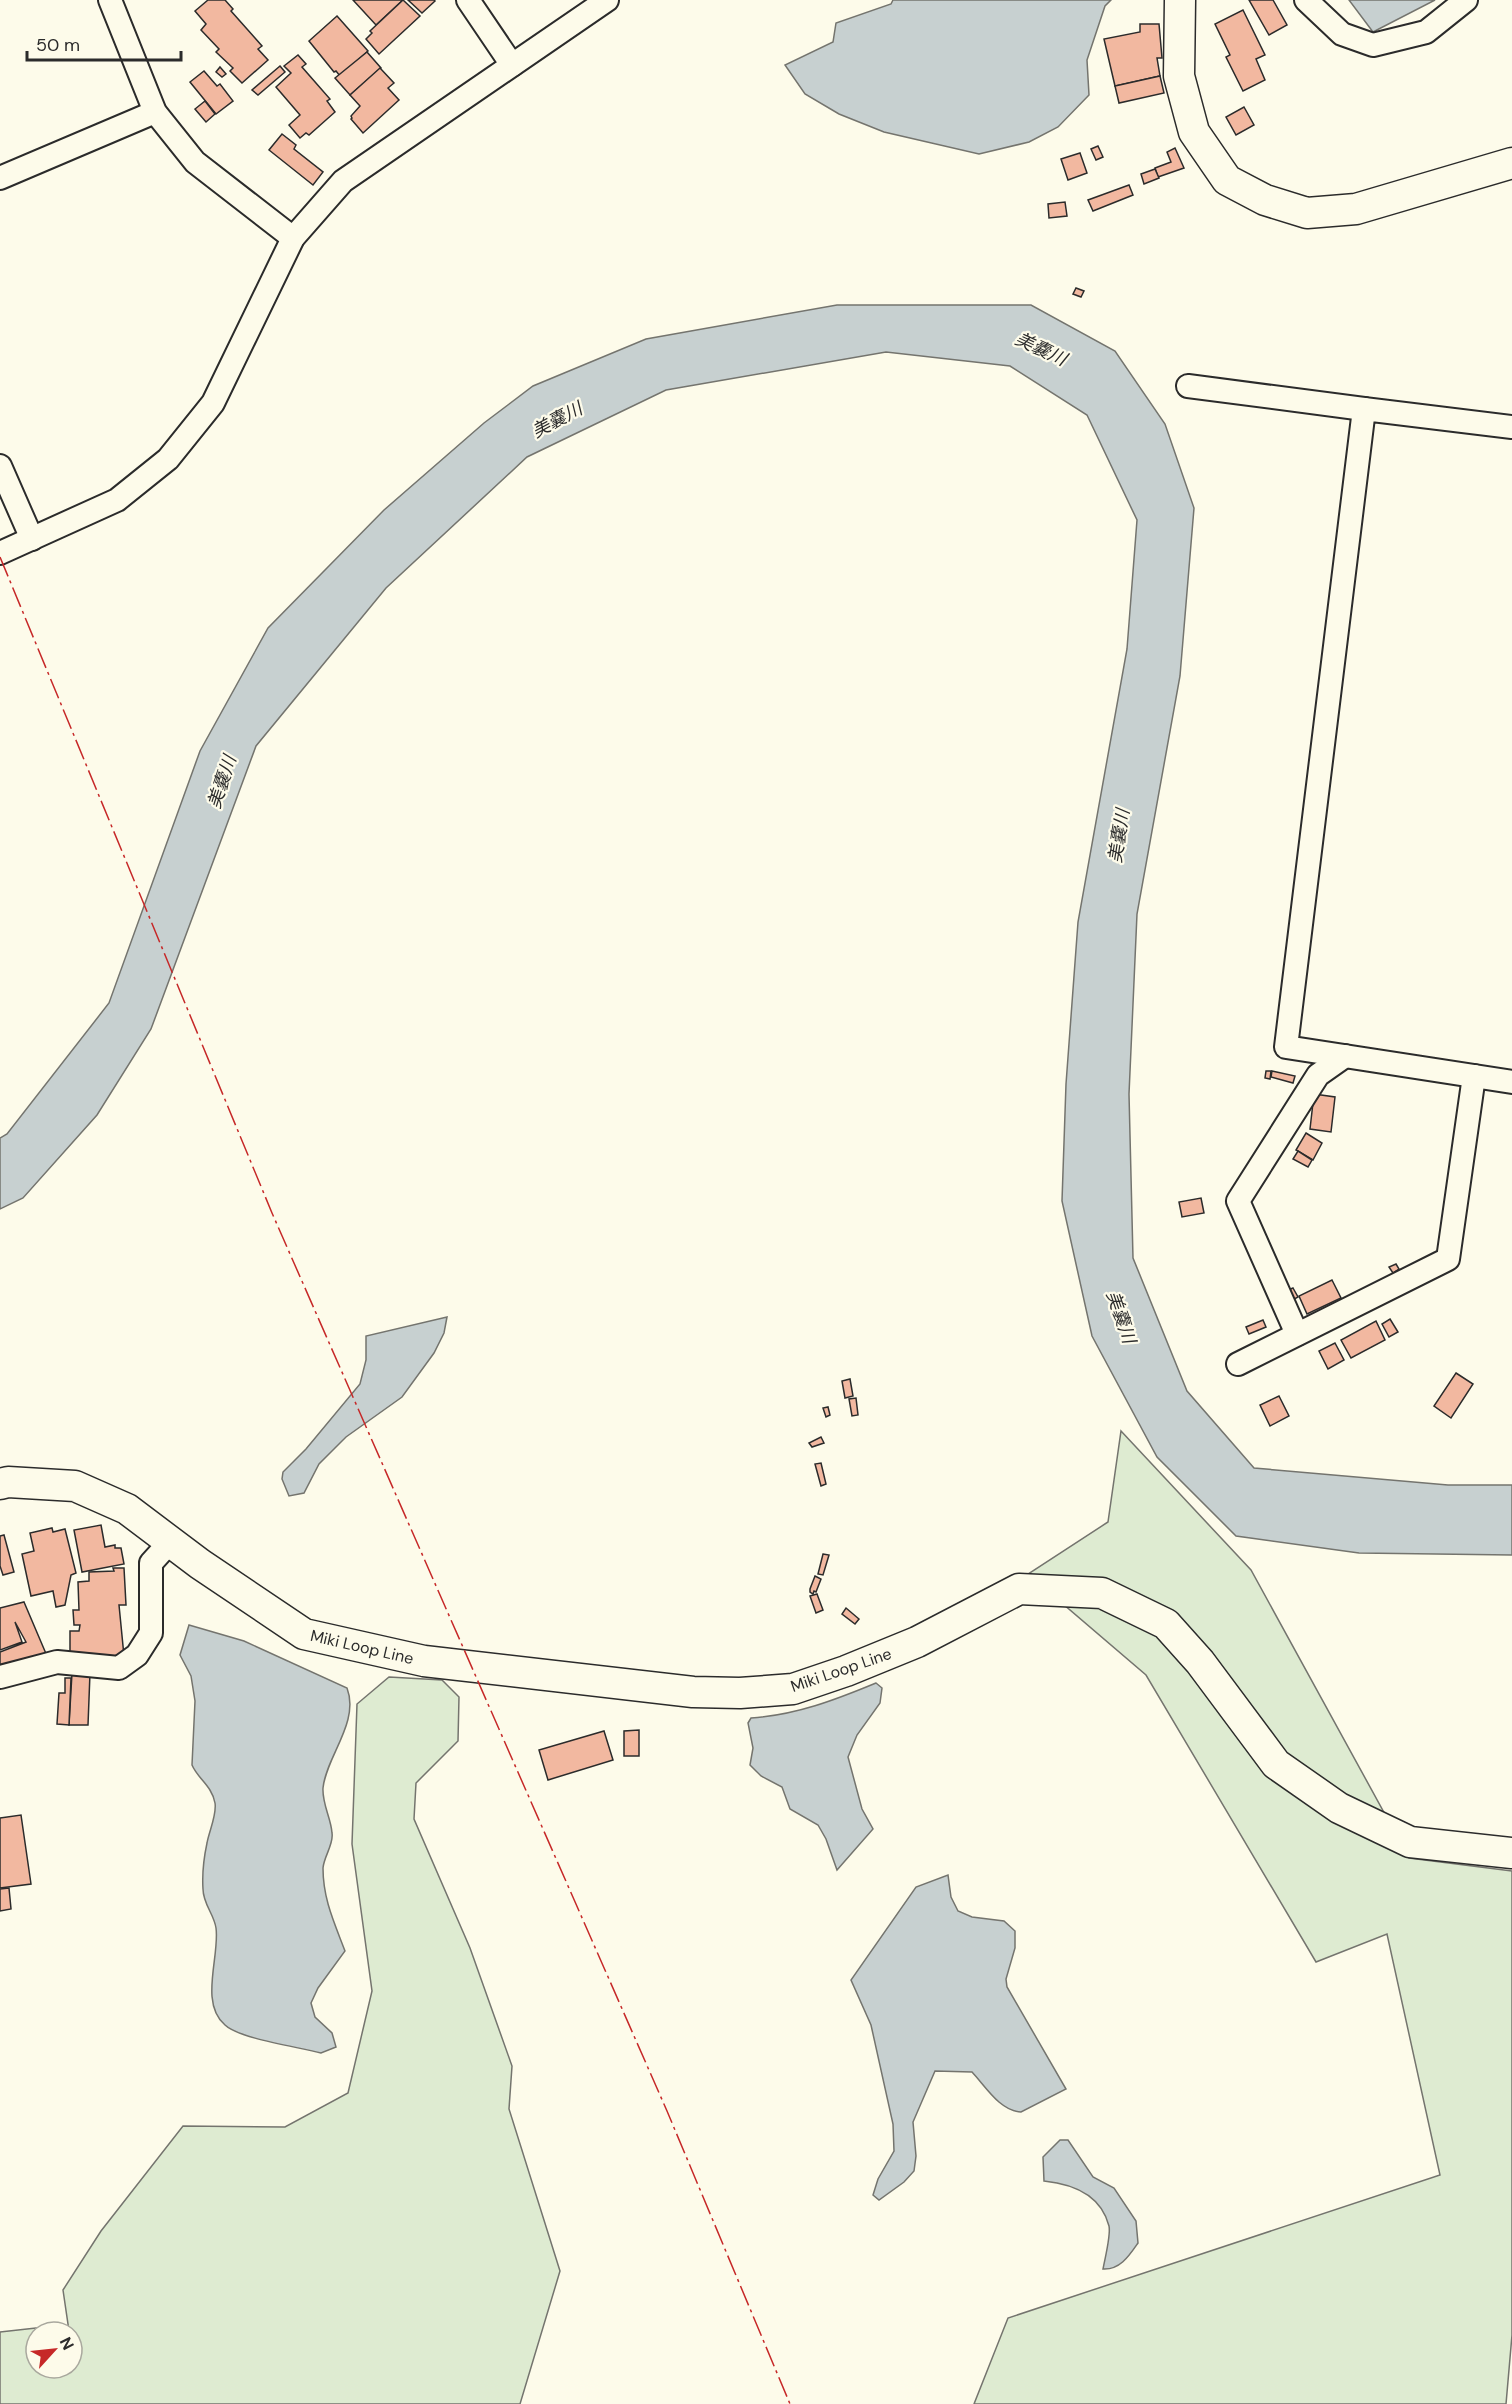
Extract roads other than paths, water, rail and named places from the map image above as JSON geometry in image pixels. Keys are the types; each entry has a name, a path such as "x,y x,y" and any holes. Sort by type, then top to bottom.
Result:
{"main road":[{"path":"1180,0 1179,76 1194,132 1227,180 1265,200 1307,213 1356,209 1512,163"},
{"name":"Miki Loop Line","path":"0,1484 8,1482 75,1486 127,1509 201,1564 304,1634 424,1661 693,1692 740,1693 793,1689 846,1671 917,1642 1019,1589 1102,1593 1166,1624 1200,1662 1276,1764 1339,1808 1410,1842 1512,1853"}],"street":[{"path":"110,0 155,112 195,162 293,238"},
{"path":"468,0 512,65"},
{"path":"0,553 117,500 168,459 213,403 293,238 343,181 607,0"},
{"path":"1306,0 1342,34 1373,45 1426,32 1466,0"},
{"path":"0,178 155,112"},
{"path":"1188,386 1512,427"},
{"path":"1364,409 1286,1047 1512,1082"},
{"path":"0,466 32,539"},
{"path":"1297,1334 1238,1201 1318,1075 1345,1056"},
{"path":"1238,1364 1448,1259 1474,1076"},
{"path":"0,1677 57,1662 118,1668 138,1655 151,1633 151,1563 171,1541"}],"water":[{"path":"893,0 1111,0 1105,6 1087,60 1089,95 1058,127 1029,142 979,154 884,132 839,114 805,94 785,65 833,42 836,23 891,4"},
{"path":"1349,0 1435,0 1373,32"},
{"name":"美嚢川","path":"837,305 1031,305 1115,351 1165,424 1194,508 1180,676 1137,914 1129,1094 1133,1258 1187,1391 1254,1468 1448,1485 1512,1485 1512,1555 1359,1553 1236,1536 1157,1457 1092,1336 1062,1201 1066,1084 1078,922 1127,649 1137,520 1087,415 1010,366 886,352 666,390 527,457 386,588 256,746 151,1029 97,1115 23,1198 0,1209 0,1138 7,1134 109,1003 200,751 268,628 384,510 484,423 533,386 646,339"},
{"path":"447,1317 444,1333 434,1353 402,1397 346,1437 319,1464 304,1493 289,1496 282,1479 283,1472 306,1449 360,1384 366,1360 366,1336"},
{"path":"189,1625 244,1641 347,1688 350,1701 349,1714 325,1776 323,1788 332,1837 323,1868 323,1879 330,1910 345,1951 318,1988 311,2003 315,2017 332,2033 336,2047 321,2053 256,2038 233,2030 217,2016 213,2004 212,1979 216,1928 203,1894 203,1877 215,1803 211,1792 192,1765 195,1701 191,1676 180,1655"},
{"path":"876,1683 882,1688 880,1703 857,1735 848,1757 862,1809 873,1829 837,1870 826,1839 818,1825 790,1809 782,1787 761,1776 750,1765 753,1748 748,1723 751,1718 800,1710"},
{"path":"948,1875 951,1897 958,1911 972,1917 1004,1921 1015,1931 1015,1948 1006,1979 1007,1987 1066,2089 1021,2112 1013,2111 1000,2103 972,2072 935,2071 913,2122 916,2156 914,2171 904,2182 879,2200 873,2195 878,2179 894,2151 893,2124 871,2025 851,1980 916,1887"},
{"path":"1060,2140 1068,2140 1093,2177 1114,2188 1136,2221 1138,2243 1119,2265 1103,2269 1109,2241 1109,2226 1100,2206 1075,2188 1044,2181 1043,2157"}]}
